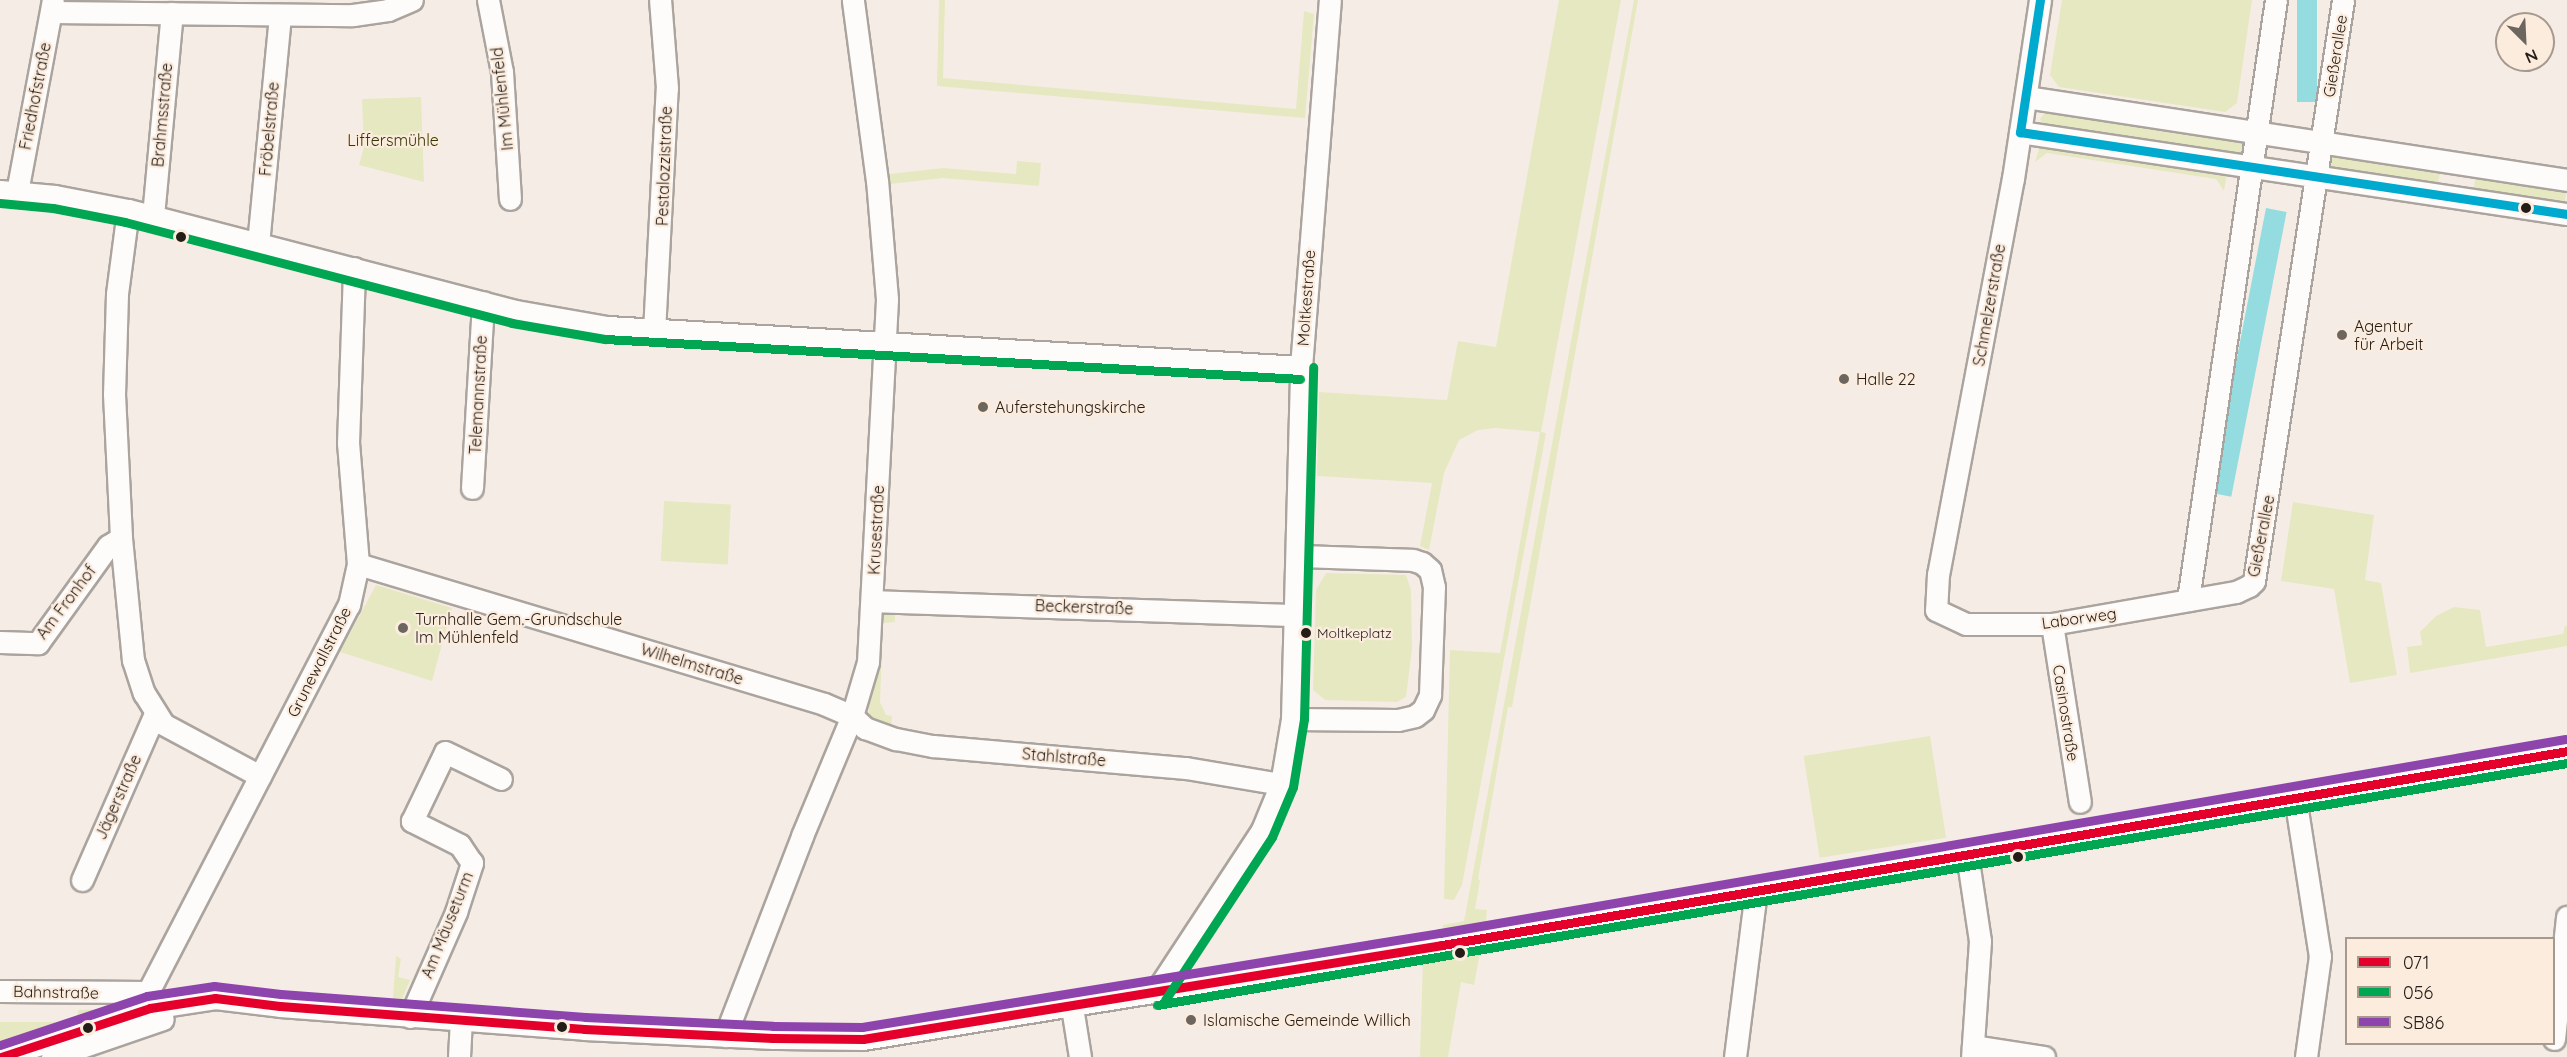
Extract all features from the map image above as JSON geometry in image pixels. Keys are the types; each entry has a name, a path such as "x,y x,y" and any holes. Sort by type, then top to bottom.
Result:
{"street":[{"path":"52,6 172,13 372,14 412,0"},
{"name":"Im Mühlenfeld","path":"488,0 502,72 510,199"},
{"name":"Pestalozzistraße","path":"654,332 667,88 660,0"},
{"name":"Krusestraße","path":"725,1036 802,836 852,716 866,674 872,601 887,299 876,181 853,0"},
{"name":"Moltkestraße","path":"1155,993 1262,830 1281,784 1292,719 1301,367 1330,0"},
{"name":"Schmelzerstraße","path":"1936,610 1938,574 1982,350 2026,97 2040,0"},
{"path":"2188,600 2276,0"},
{"name":"Gießerallee","path":"2188,600 2241,590 2252,584 2257,573 2343,0"},
{"name":"Friedhofstraße","path":"9,191 52,6"},
{"name":"Brahmsstraße","path":"153,216 172,13"},
{"name":"Fröbelstraße","path":"258,244 280,15"},
{"path":"2026,97 2567,180"},
{"path":"2020,132 2250,168 2567,213"},
{"path":"9,191 128,210 483,303 578,323 654,332 885,342 1301,367"},
{"path":"128,210 117,294 114,358 121,538 133,660 144,693 155,714 171,729 260,776"},
{"name":"Grunewallstraße","path":"150,1007 260,776 349,605 357,564 348,443 354,268"},
{"name":"Telemannstraße","path":"472,488 483,303"},
{"name":"Am Fronhof","path":"0,642 38,643 108,546 121,538"},
{"path":"1292,719 1398,720 1419,713 1427,705 1430,695 1434,594 1430,570 1422,563 1413,560 1297,556"},
{"name":"Wilhelmstraße","path":"357,564 805,698 852,716"},
{"name":"Laborweg","path":"1936,610 1966,624 2052,624 2188,600"},
{"name":"Beckerstraße","path":"872,601 1296,615"},
{"name":"Casinostraße","path":"2052,624 2080,802"},
{"name":"Jägerstraße","path":"82,880 155,714"},
{"name":"Stahlstraße","path":"852,716 865,728 933,746 1174,766 1281,784"},
{"name":"Bahnstraße","path":"0,991 150,1007 213,1011 280,1006 410,1017 725,1036 863,1039 1464,942 2567,751"},
{"name":"Am Mäuseturm","path":"410,1017 456,912 472,863 460,845 412,821 445,752 501,779"},
{"path":"2295,797 2320,956 2306,1057"},
{"path":"1967,854 1980,941 1972,1052 2044,1057"},
{"path":"1735,1057 1756,891"},
{"path":"2555,1027 2563,977 2567,917"},
{"path":"1,1057 150,1007"},
{"path":"52,1057 150,1007"},
{"path":"1072,1007 1080,1057"},
{"path":"459,1057 461,1020"}],"green space":[{"path":"939,0 945,0 943,78 1296,109 1304,11 1314,14 1305,118 937,86"},
{"path":"1559,0 1621,0 1541,432 1546,433 1462,885 1454,900 1444,899 1450,650 1500,653 1540,432 1495,428 1478,430 1459,440 1444,473 1429,550 1420,546 1432,483 1317,476 1319,392 1447,400 1458,341 1496,347"},
{"path":"1634,0 1638,0 1512,707 1508,707 1478,879 1480,880 1475,909 1487,910 1485,928 1441,936 1443,925 1464,921"},
{"path":"2062,0 2252,0 2237,103 2225,112 2059,87 2050,75"},
{"name":"Liffersmühle","path":"421,97 424,182 359,165 364,147 362,99"},
{"path":"2049,107 2245,140 2249,150 2242,158 2046,130 2040,119"},
{"path":"2054,143 2227,173 2224,191 2216,179 2047,153 2035,162 2040,146"},
{"path":"2333,153 2441,168 2437,188 2332,172 2327,162"},
{"path":"1017,161 1041,163 1039,186 943,178 890,184 889,174 943,168 1016,174"},
{"path":"2476,173 2567,186 2564,207 2473,194"},
{"path":"664,501 731,505 728,564 661,561"},
{"path":"2293,502 2374,515 2365,580 2381,583 2397,675 2350,683 2334,589 2281,581"},
{"name":"Moltkeplatz","path":"1326,573 1406,575 1411,590 1412,649 1406,697 1397,702 1325,700 1313,690 1316,590"},
{"path":"376,585 452,608 432,681 340,652"},
{"path":"2454,607 2480,610 2486,647 2563,634 2565,625 2567,627 2567,646 2410,673 2407,647 2422,645 2420,632 2436,616"},
{"path":"886,612 895,613 895,622 883,623 880,702 886,715 892,716 891,726 868,716 878,621"},
{"path":"1930,736 1946,838 1820,858 1804,756"},
{"path":"1481,947 1474,985 1461,982 1448,1057 1420,1057 1423,959"},
{"path":"396,956 401,959 398,977 410,980 402,999 393,998"},
{"path":"107,1002 129,1002 123,1008 0,1047 0,1022 77,1022 78,1010 103,1009"}],"water":[{"path":"2297,0 2317,0 2317,102 2297,102"},
{"path":"2266,208 2287,212 2231,497 2211,493"}],"transit line":[{"path":"2040,0 2020,132 2567,214"},
{"name":"056","path":"0,203 53,208 125,222 512,323 605,339 1300,379"},
{"name":"056","path":"1165,1000 1272,837 1293,787 1304,719 1313,367"},
{"name":"SB86","path":"0,1045 147,996 214,986 281,994 585,1017 773,1026 862,1027 1440,933 2565,739"},
{"name":"071","path":"1,1057 150,1008 215,998 280,1006 584,1029 773,1038 863,1039 1442,945 2567,751"},
{"name":"056","path":"1157,1005 2567,763"}],"place":[{"name":"Agentur für Arbeit","path":"2342,335"},
{"name":"Halle 22","path":"1844,379"},
{"name":"Auferstehungskirche","path":"983,407"},
{"name":"Turnhalle Gem.-Grundschule Im Mühlenfeld","path":"403,628"},
{"name":"Moltkeplatz","path":"1306,633"},
{"name":"Islamische Gemeinde Willich","path":"1191,1020"}]}
